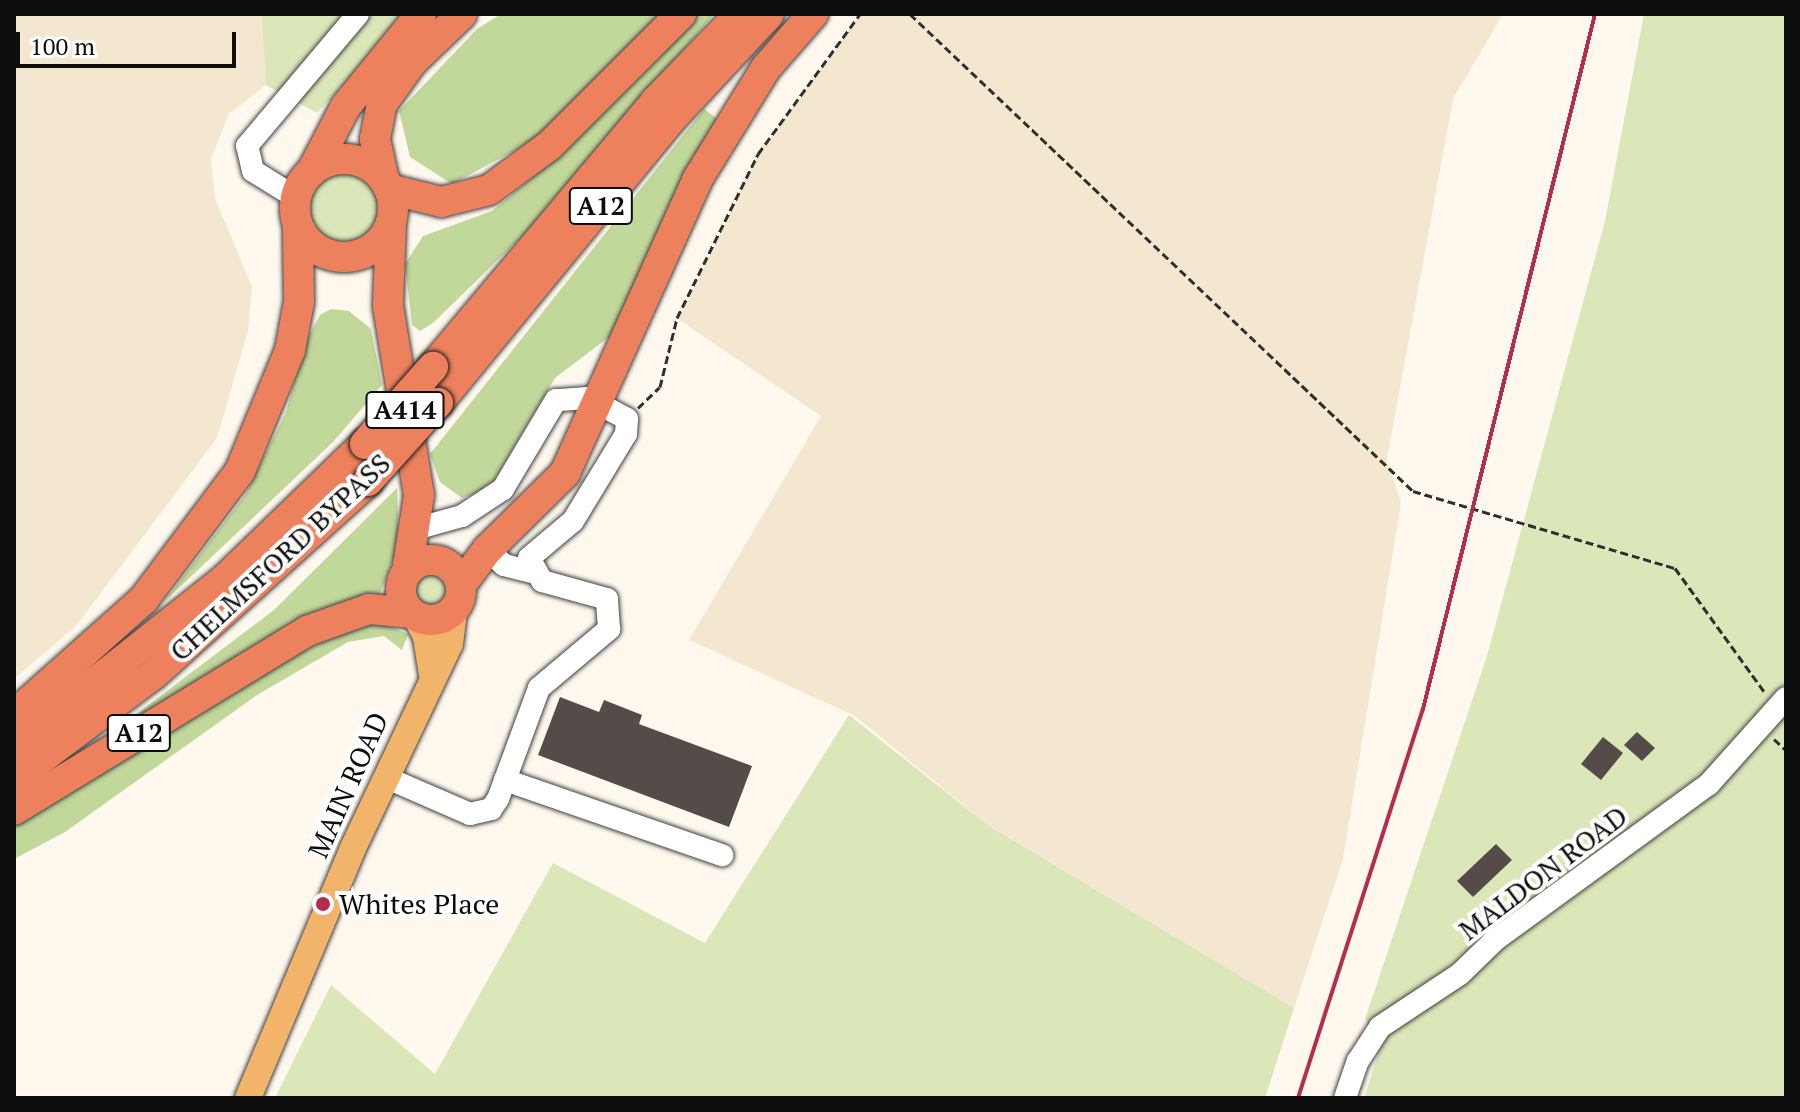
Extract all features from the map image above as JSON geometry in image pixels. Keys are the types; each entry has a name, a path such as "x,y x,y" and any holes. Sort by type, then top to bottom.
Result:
{"highway":[{"path":"14,715 144,599 240,471 290,350 299,302 295,197 312,171 333,125 421,14"},
{"path":"298,228 320,252 343,258 368,251 391,223 375,139 382,104 412,62 462,14"},
{"name":"A12","path":"386,184 441,202 489,190 549,146 681,14"},
{"name":"CHELMSFORD BYPASS","path":"14,747 223,581 365,444 655,102 740,14"},
{"name":"CHELMSFORD BYPASS","path":"14,779 154,674 368,481 438,403 674,116 769,14"},
{"name":"A12","path":"453,586 565,473 600,406 711,154 766,68 813,14"},
{"path":"312,171 353,160 386,184"},
{"name":"A414","path":"391,223 388,306 421,524 453,586"},
{"path":"343,258 388,306"},
{"name":"A414","path":"407,572 421,524"},
{"path":"426,560 453,586 434,620 413,614 401,595 407,572 426,560"},
{"name":"A12","path":"14,810 307,631 369,609 413,614"}],"main road":[{"name":"MAIN ROAD","path":"248,1098 385,777 432,675 450,644 453,586"},
{"path":"413,614 426,637 432,675"}],"street":[{"path":"295,197 253,171 247,146 358,14"},
{"path":"421,524 462,516 503,489 556,400 577,395 627,419 626,434 573,521 529,558 532,572"},
{"path":"385,777 470,814 491,809 539,688 603,639 612,615 607,599 542,581 532,572 504,565 487,550"},
{"name":"MALDON ROAD","path":"1345,1098 1358,1061 1380,1027 1460,974 1495,940 1709,784 1782,703"},
{"path":"505,780 722,855"}],"path":[{"path":"627,419 660,387 677,318 758,154 860,14"},
{"path":"910,14 1413,491 1675,568 1782,703"}],"shaded area":[{"path":"14,14 263,14 266,85 229,114 211,159 215,198 252,287 248,331 217,438 76,626 14,679"},
{"path":"860,14 1503,14 1453,99 1387,459 1401,503 1343,859 1294,1008 989,826 855,716 689,640 821,416 679,320 758,154"}],"green space":[{"path":"262,14 409,14 317,113 266,85"},
{"path":"501,14 665,14 544,135 452,184 410,157 399,111 477,29"},
{"path":"694,14 714,14 538,221 433,323 420,331 412,325 405,264 423,236 492,211 544,168"},
{"path":"1644,14 1786,14 1786,1098 1364,1098 1382,1043 1365,1019 1487,656 1605,221"},
{"path":"704,109 719,120 613,334 555,378 489,489 462,498 440,482 430,454"},
{"path":"343,168 358,171 370,180 379,192 382,207 379,222 370,234 358,243 343,246 328,243 316,234 307,222 304,207 307,192 316,180 328,171"},
{"path":"331,309 349,311 371,329 382,385 333,442 164,602 245,495 286,412 306,341 320,315"},
{"path":"397,488 399,544 379,596 381,623 408,634 402,650 384,636 348,642 257,695 65,832 14,859 14,815 85,753 274,610"},
{"path":"431,571 444,577 450,590 444,603 431,609 418,603 412,590 418,577"},
{"path":"849,715 989,826 1294,1008 1265,1098 275,1098 331,985 435,1074 553,863 705,943"}],"building":[{"path":"560,697 599,712 604,700 642,715 639,724 752,766 729,827 538,755"},
{"path":"1637,732 1655,748 1642,761 1624,745"},
{"path":"1603,737 1623,753 1601,780 1581,764"},
{"path":"1496,844 1512,860 1473,897 1457,881"}],"railway":[{"path":"1298,1098 1423,709 1595,14"}],"place":[{"name":"Whites Place","path":"323,904"}]}
